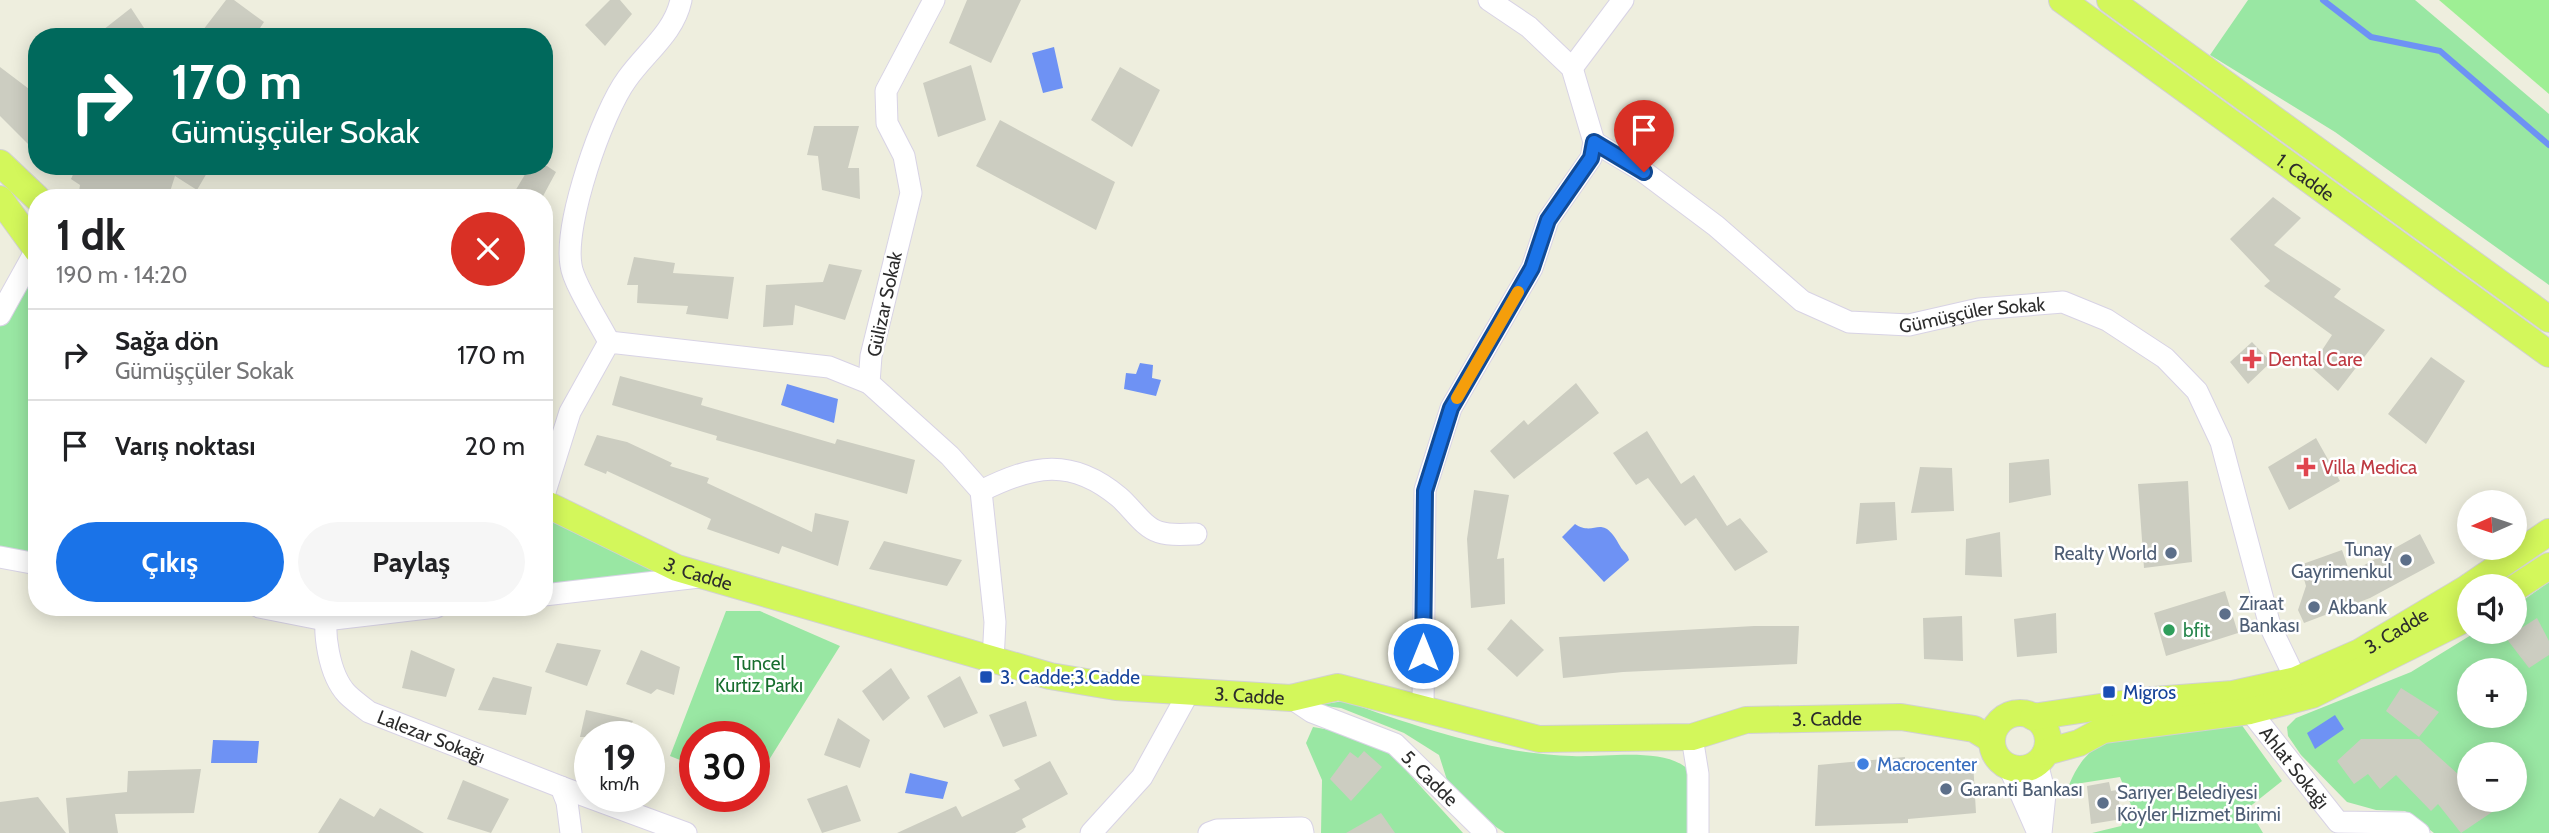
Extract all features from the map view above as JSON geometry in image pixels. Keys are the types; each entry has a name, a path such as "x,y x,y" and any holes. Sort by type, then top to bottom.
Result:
{"main road":[{"name":"1. Cadde","path":"2062,0 2549,354"},
{"name":"1. Cadde","path":"2110,0 2549,319"},
{"path":"0,163 28,189"},
{"path":"0,199 28,239"},
{"name":"3. Cadde","path":"553,507 677,568 867,621 993,661 1050,676 1102,685 1291,698 1338,687 1539,739 1692,737 1746,720 1900,718 1988,731"},
{"name":"3. Cadde","path":"2487,574 2549,532"},
{"path":"2527,580 2549,566"},
{"name":"3. Cadde","path":"2033,717 2141,701 2233,694 2296,680 2360,652 2457,593"},
{"name":"3. Cadde","path":"2041,757 2079,743 2103,730 2250,711 2312,695 2457,623"},
{"path":"2014,714 2033,717 2047,736 2041,757 2024,769 2009,767 1996,756 1988,731 2014,714"}],"street":[{"path":"609,342 570,267 571,235 590,163 612,104 627,79 668,31 681,0"},
{"name":"Gülizar Sokak","path":"934,0 886,91 887,122 904,156 911,193 871,356 869,383 950,456 981,491"},
{"path":"1423,709 1425,491 1451,408 1532,268 1548,220 1591,158 1594,142 1572,68 1529,27 1489,0"},
{"path":"1572,68 1623,0"},
{"name":"Gümüşçüler Sokak","path":"1594,142 1644,172 1705,218 1802,302 1849,322 1909,325 1979,309 2063,302 2107,320 2165,358 2197,391 2221,442 2270,626 2296,680"},
{"path":"0,315 28,264"},
{"path":"609,342 829,367 869,383"},
{"path":"553,466 570,412 609,342"},
{"path":"993,661 995,622 981,491 1015,474 1055,469 1088,474 1119,497 1157,532 1172,535 1196,534"},
{"path":"0,557 28,562"},
{"path":"553,594 705,576"},
{"name":"Lalezar Sokağı","path":"327,616 332,663 345,692 369,712 686,833"},
{"path":"1091,833 1142,777 1190,690"},
{"name":"5. Cadde","path":"1291,698 1312,712 1395,744 1486,833"},
{"name":"Ahlat Sokağı","path":"2250,711 2336,827 2406,823 2419,833"},
{"path":"1692,737 1698,774 1698,833"},
{"path":"2040,833 2045,794 2041,757"},
{"path":"2009,767 2040,833"},
{"path":"561,787 567,802 571,833"},
{"path":"1209,833 1217,830 1302,828 1303,833"}],"green space":[{"path":"2248,0 2415,0 2549,114 2549,285 2335,132 2210,55"},
{"path":"2439,0 2549,0 2549,94"},
{"path":"28,266 28,562 0,557 0,315"},
{"path":"553,507 677,568 553,593"},
{"path":"2549,582 2549,833 2434,833 2405,811 2376,810 2347,802 2301,755 2288,736 2287,727 2296,718 2411,672 2457,644 2527,644 2527,598"},
{"name":"Tuncel Kurtiz Parkı","path":"726,611 760,611 840,646 770,758 770,721 684,721"},
{"path":"1344,701 1456,737 1514,750 1572,756 1634,755 1666,758 1690,771 1691,833 1505,833 1474,812 1447,780 1439,755 1404,733 1341,708 1318,705"},
{"path":"2241,724 2282,781 2248,808 2263,833 2092,833 2121,826 2131,805 2120,777 2069,785 2081,763 2097,747 2112,738"},
{"path":"1313,727 1354,734 1393,756 1463,833 1321,833 1322,780 1306,743"},
{"name":"Tuncel Kurtiz Parkı","path":"679,733 679,760 670,756"}],"water":[{"path":"1054,47 1063,88 1043,93 1032,53"},
{"path":"1140,363 1153,365 1152,378 1161,380 1156,396 1124,389 1126,373 1136,374"},
{"path":"787,384 838,399 834,423 781,405"},
{"path":"1575,524 1582,528 1603,527 1608,530 1629,560 1604,582 1562,537"},
{"path":"2335,715 2344,729 2315,749 2307,733"},
{"path":"213,740 259,741 257,763 211,763"},
{"path":"910,773 948,782 943,799 905,793"}],"building":[{"path":"226,0 234,0 264,22 260,28 205,28"},
{"path":"610,0 620,0 632,14 605,46 585,25"},
{"path":"967,0 1021,0 991,63 949,43"},
{"path":"131,8 144,28 105,28"},
{"path":"971,65 986,120 938,137 923,83"},
{"path":"0,67 28,88 28,144 0,116"},
{"path":"1120,67 1160,90 1132,147 1091,120"},
{"path":"1000,120 1115,182 1096,230 976,166"},
{"path":"814,126 859,126 848,168 859,168 860,199 822,190 818,156 807,155"},
{"path":"553,170 556,172 547,189 516,189 525,175 553,175"},
{"path":"73,175 206,175 198,189 175,176 171,189 79,189 80,185 71,179"},
{"path":"2273,197 2301,218 2274,245 2341,289 2334,297 2385,330 2338,391 2311,367 2332,335 2264,286 2270,281 2230,239"},
{"path":"634,257 675,263 673,273 734,277 728,319 686,314 688,306 637,303 638,285 627,285"},
{"path":"829,264 862,270 845,320 795,305 793,325 763,327 766,285 823,282"},
{"path":"2252,342 2271,362 2248,384 2230,362"},
{"path":"2431,357 2465,381 2426,444 2388,414"},
{"path":"620,376 703,398 701,405 835,444 837,439 915,460 907,494 716,440 717,436 612,405"},
{"path":"1576,383 1599,413 1514,479 1490,451 1524,420 1528,425"},
{"path":"1647,431 1681,484 1694,475 1727,526 1740,518 1768,552 1735,571 1696,518 1685,526 1648,478 1636,485 1613,453"},
{"path":"597,435 627,442 672,463 670,466 709,478 707,483 812,532 815,513 849,521 838,566 782,546 779,554 707,529 711,519 607,471 606,474 584,465"},
{"path":"2316,438 2340,481 2289,510 2268,467"},
{"path":"2049,459 2051,495 2009,503 2009,463"},
{"path":"1920,467 1952,468 1954,511 1911,513"},
{"path":"2188,481 2192,562 2144,568 2138,484"},
{"path":"1474,490 1509,495 1497,559 1504,558 1505,604 1471,608 1467,539"},
{"path":"1895,502 1897,540 1856,544 1860,503"},
{"path":"2000,532 2002,577 1965,575 1966,539"},
{"path":"2420,534 2435,563 2370,598 2304,623 2298,610 2306,586 2300,565 2342,550 2350,573"},
{"path":"884,541 962,560 947,586 869,569"},
{"path":"2225,591 2238,633 2166,656 2154,613"},
{"path":"2056,613 2057,653 2017,657 2014,619"},
{"path":"1962,616 1963,661 1924,659 1923,618"},
{"path":"2537,618 2549,641 2549,655 2529,668 2527,658 2521,658 2511,644 2527,644 2527,624"},
{"path":"1511,619 1544,650 1517,677 1487,649"},
{"path":"1799,626 1797,664 1623,672 1563,678 1559,637"},
{"path":"557,643 601,650 587,686 545,672"},
{"path":"411,650 455,669 446,697 402,688"},
{"path":"641,650 680,667 674,695 657,689 651,694 626,684"},
{"path":"891,668 910,698 883,721 862,691"},
{"path":"960,676 978,713 944,728 927,696"},
{"path":"493,677 532,687 526,715 478,710"},
{"path":"2401,688 2439,712 2419,737 2386,711"},
{"path":"1026,701 1037,736 1003,747 989,715"},
{"path":"586,710 633,721 584,721"},
{"path":"838,718 870,740 860,768 824,755"},
{"path":"2361,739 2419,739 2457,773 2457,812 2492,812 2461,833 2438,804 2431,811 2396,775 2380,789 2368,774 2354,784 2337,761"},
{"path":"1364,751 1382,767 1351,801 1330,779 1350,752 1358,758"},
{"path":"1905,757 1905,766 1973,761 1976,813 1908,819 1908,823 1815,826 1818,765"},
{"path":"1050,761 1068,794 1022,819 1026,827 1015,833 897,833 956,806 962,817 1020,789 1014,780"},
{"path":"201,769 194,813 115,814 118,833 69,833 66,798 127,792 128,771"},
{"path":"463,780 509,799 491,833 447,819"},
{"name":"Sarıyer Belediyesi Köyler Hizmet Birimi","path":"2109,782 2111,791 2117,790 2120,808 2115,809 2116,820 2091,824 2087,786"},
{"path":"847,785 861,821 822,833 807,799"},
{"path":"38,797 66,833 0,833 0,802"},
{"path":"340,798 374,817 380,808 424,833 318,833"},
{"path":"1381,813 1395,833 1346,833"}],"waterway":[{"path":"2323,0 2371,37 2440,51 2549,145"}],"slow traffic":[{"path":"1457,398 1518,292"}],"place":[{"name":"Dental Care","path":"2252,359"},
{"name":"Villa Medica","path":"2306,467"},
{"name":"Realty World","path":"2171,553"},
{"name":"Tunay Gayrimenkul","path":"2406,560"},
{"name":"Akbank","path":"2314,607"},
{"name":"Ziraat Bankası","path":"2225,614"},
{"name":"bfit","path":"2169,630"},
{"name":"3. Cadde;3.Cadde","path":"986,677"},
{"name":"Migros","path":"2109,692"},
{"name":"Macrocenter","path":"1863,764"},
{"name":"Garanti Bankası","path":"1946,789"},
{"name":"Sarıyer Belediyesi Köyler Hizmet Birimi","path":"2103,803"}],"route":[{"path":"1423,653 1425,491 1451,408 1532,268 1548,220 1591,158 1594,142 1644,172"}]}
